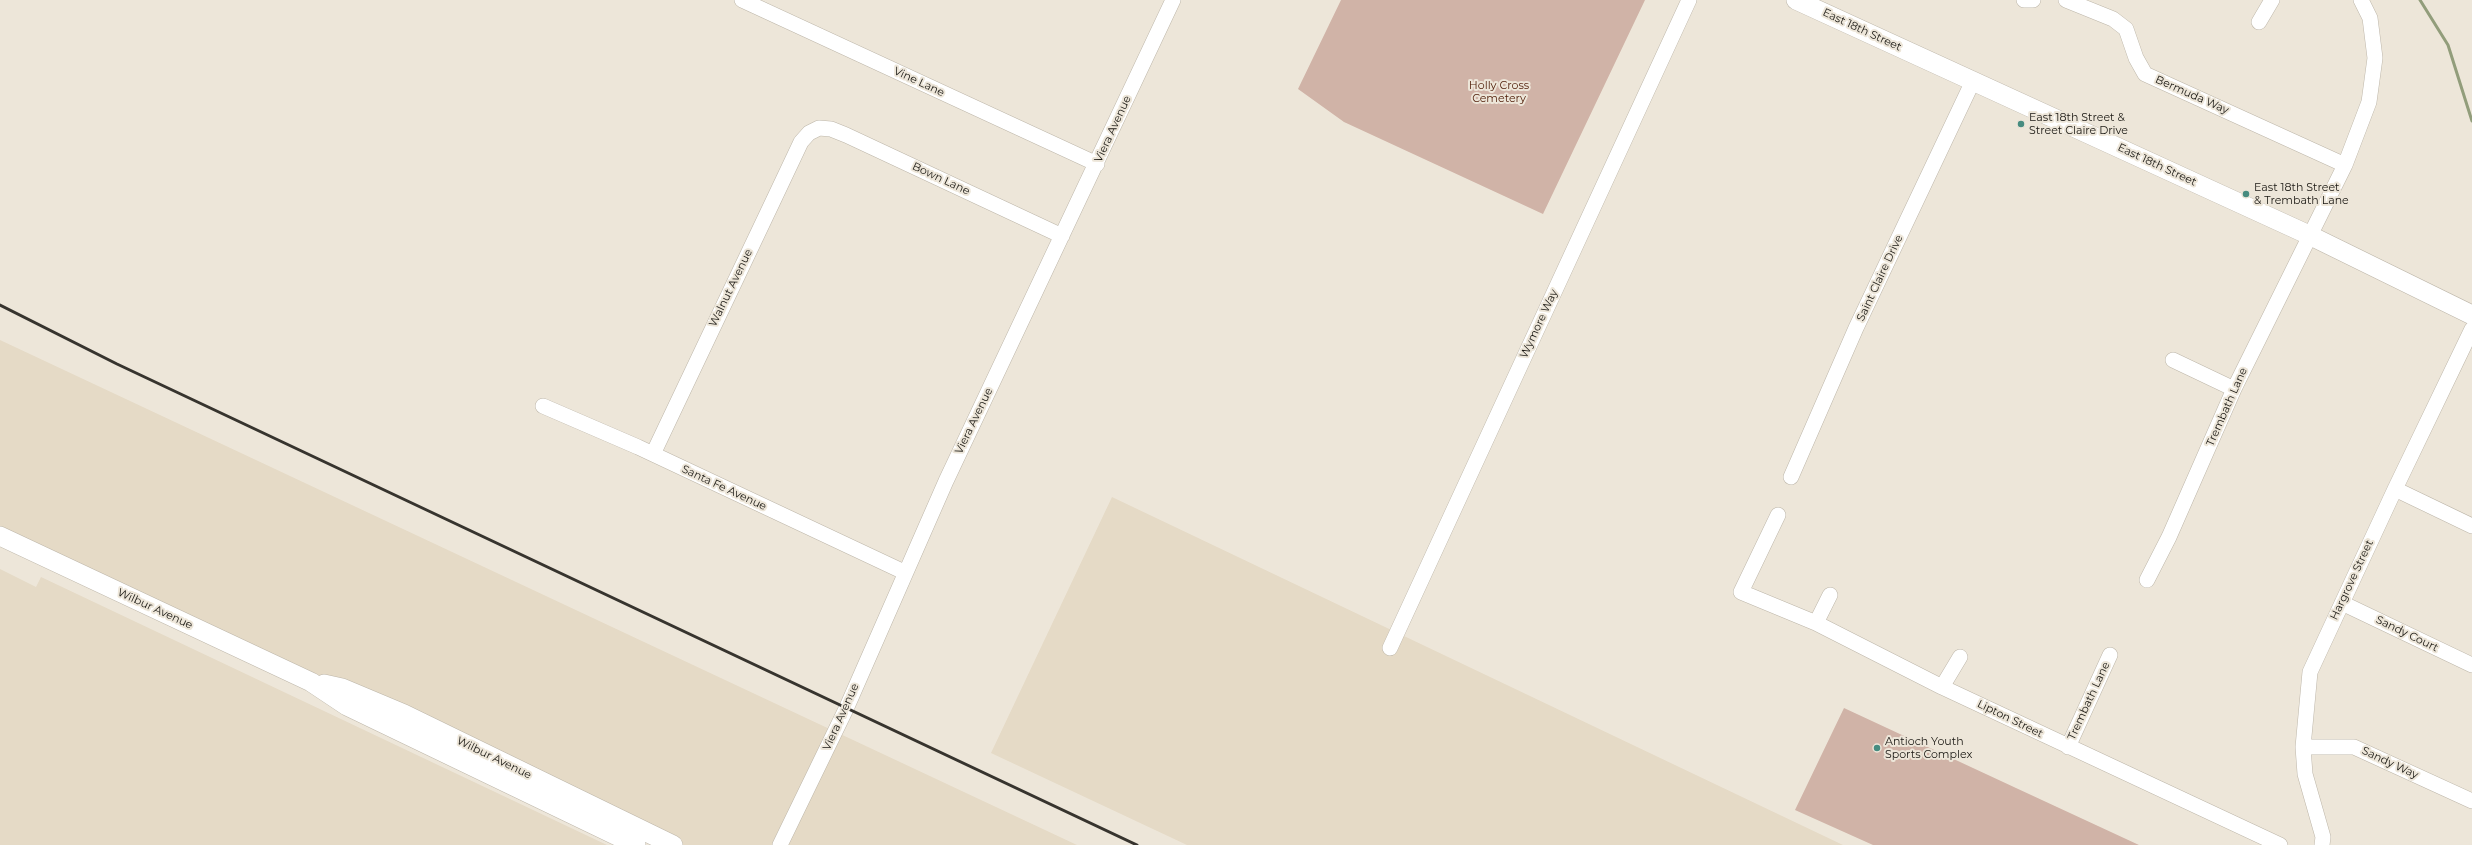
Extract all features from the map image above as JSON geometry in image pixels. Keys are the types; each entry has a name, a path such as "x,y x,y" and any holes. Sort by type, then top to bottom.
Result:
{"main road":[{"name":"East 18th Street","path":"1796,0 2309,235 2472,315"},
{"name":"Wilbur Avenue","path":"0,536 311,682 349,691 404,714 636,845"},
{"name":"Wilbur Avenue","path":"504,771 673,845"}],"street":[{"name":"Vine Lane","path":"742,0 1097,164"},
{"name":"Viera Avenue","path":"780,845 843,715 904,572 1173,0"},
{"name":"Wymore Way","path":"1390,648 1689,0"},
{"path":"2024,0 2033,0"},
{"name":"Bermuda Way","path":"2066,0 2113,19 2126,28 2136,58 2145,74 2345,165"},
{"path":"2259,22 2272,0"},
{"name":"Trembath Lane","path":"2147,580 2169,537 2234,389 2345,165 2369,102 2375,58 2370,18 2362,0"},
{"name":"Saint Claire Drive","path":"1791,477 1856,328 1973,81"},
{"name":"Bown Lane","path":"818,128 831,129 846,135 1062,236"},
{"name":"Walnut Avenue","path":"653,454 801,142 809,133 818,128"},
{"name":"Hargrove Street","path":"2322,845 2323,837 2305,774 2303,747 2310,672 2394,488 2472,329"},
{"path":"2173,360 2234,389"},
{"name":"Santa Fe Avenue","path":"543,406 653,454 904,572"},
{"path":"2394,488 2472,526"},
{"name":"Lipton Street","path":"1778,515 1741,592 1816,623 1942,687 2280,845"},
{"path":"1816,623 1830,595"},
{"name":"Sandy Court","path":"2342,603 2472,665"},
{"name":"Trembath Lane","path":"2068,747 2110,655"},
{"path":"1942,687 1960,657"},
{"name":"Sandy Way","path":"2303,747 2354,747 2472,801"}],"shaded area":[{"path":"0,340 1077,845 670,845 0,529"},
{"path":"1112,497 1843,845 1187,845 991,753"},
{"path":"0,569 36,587 41,577 607,845 0,845"}],"green space":[{"name":"Holly Cross Cemetery","path":"1341,0 1645,0 1543,214 1344,122 1298,89"},
{"name":"Antioch Youth Sports Complex","path":"1844,708 2139,845 1873,845 1795,810"}],"waterway":[{"path":"2420,0 2448,45 2472,121"}],"railway":[{"path":"0,305 117,364 1137,845"}],"place":[{"name":"East 18th Street & Street Claire Drive","path":"2021,124"},
{"name":"East 18th Street & Trembath Lane","path":"2246,194"},
{"name":"Antioch Youth Sports Complex","path":"1877,748"}]}
